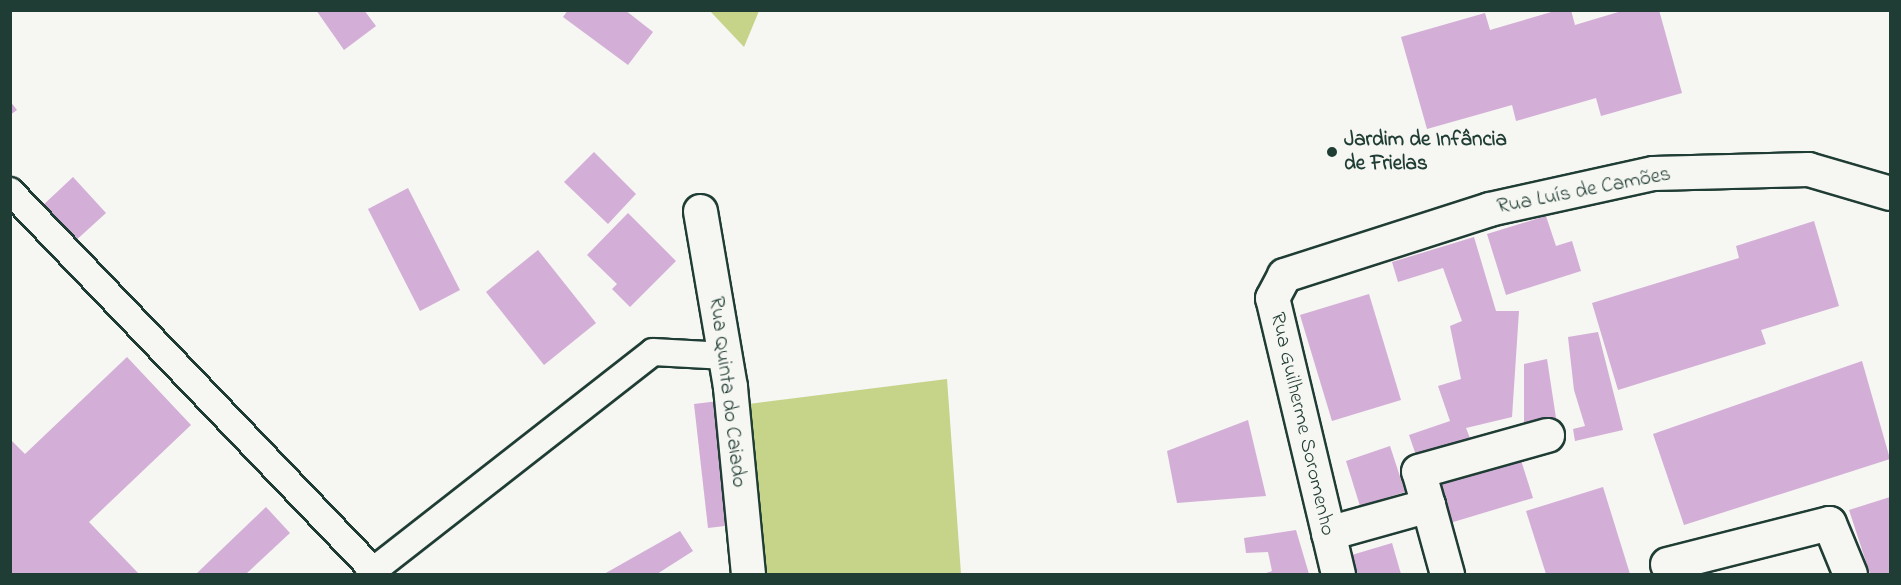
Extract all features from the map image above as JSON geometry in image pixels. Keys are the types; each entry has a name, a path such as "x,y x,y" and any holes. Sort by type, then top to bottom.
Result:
{"street":[{"name":"Rua Luís de Camões","path":"1284,275 1489,208 1653,173 1808,170 1890,193"},
{"name":"Rua Quinta do Caiado","path":"700,211 726,356 748,574"},
{"name":"Rua Guilherme Soromenho","path":"1284,275 1272,298 1338,574"},
{"path":"1447,574 1418,471 1547,435"},
{"path":"1328,533 1428,505"},
{"path":"1667,564 1829,523 1850,574"}],"lane":[{"path":"10,191 371,572 653,352 726,356"}],"green space":[{"path":"710,11 759,11 744,47"},
{"path":"947,379 961,574 765,574 749,404"}],"building":[{"path":"316,10 364,10 376,26 344,50"},
{"path":"568,10 625,10 653,32 628,65 563,17"},
{"path":"1558,10 1571,10 1575,25 1625,10 1659,10 1682,93 1601,116 1596,98 1516,121 1512,105 1427,129 1401,37 1485,13 1490,30"},
{"path":"10,101 17,110 10,115"},
{"path":"594,152 636,194 608,224 564,182"},
{"path":"73,177 106,213 73,243 40,208"},
{"path":"408,188 460,290 420,311 368,209"},
{"path":"628,213 676,261 630,307 612,289 617,284 587,255"},
{"path":"1546,216 1556,246 1572,241 1581,271 1506,295 1487,234"},
{"path":"1814,221 1839,306 1761,330 1766,344 1618,390 1592,303 1739,258 1736,246"},
{"path":"1474,237 1496,311 1519,311 1512,417 1466,428 1473,446 1419,464 1409,435 1450,421 1438,386 1461,379 1450,326 1462,321 1443,268 1398,282 1392,262"},
{"path":"538,250 596,323 544,365 486,292"},
{"path":"1369,294 1401,400 1332,421 1300,315"},
{"path":"1598,332 1623,430 1575,441 1573,429 1585,426 1574,390 1568,337"},
{"path":"127,357 191,425 89,522 139,574 10,574 10,439 25,454"},
{"path":"1547,359 1556,418 1524,426 1524,364"},
{"path":"1862,361 1890,459 1684,525 1653,434"},
{"path":"719,401 733,525 708,528 694,404"},
{"path":"1248,420 1266,496 1177,503 1167,451"},
{"path":"1390,446 1405,492 1360,506 1346,461"},
{"path":"1518,451 1533,498 1450,523 1435,477"},
{"path":"1603,487 1630,574 1546,574 1526,511"},
{"path":"1890,497 1890,574 1870,574 1849,510"},
{"path":"266,507 290,533 246,574 196,574"},
{"path":"1296,530 1309,574 1263,574 1272,571 1268,552 1246,553 1244,538"},
{"path":"680,531 693,551 657,574 604,574"},
{"path":"1392,543 1401,574 1350,574 1345,557"}],"place":[{"name":"Jardim de Infância de Frielas","path":"1332,152"}]}
